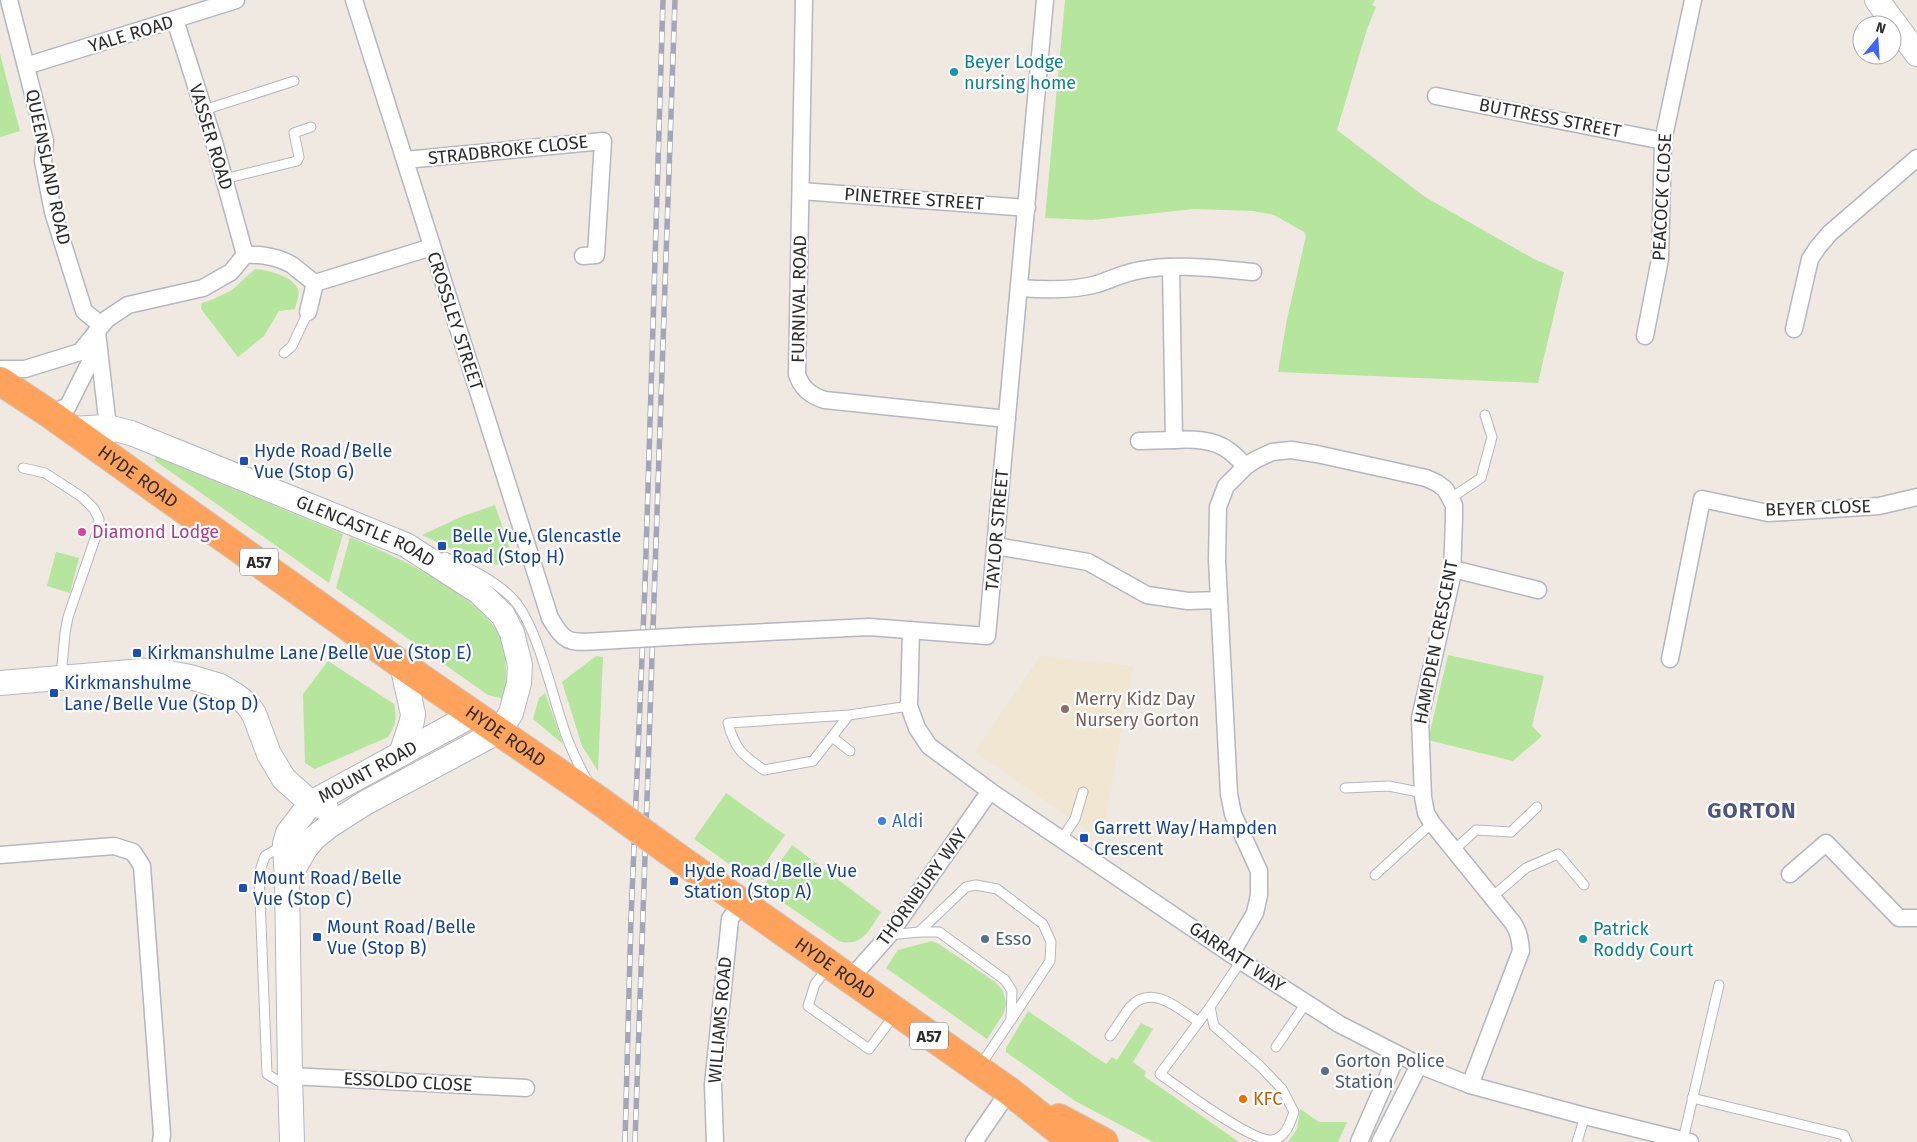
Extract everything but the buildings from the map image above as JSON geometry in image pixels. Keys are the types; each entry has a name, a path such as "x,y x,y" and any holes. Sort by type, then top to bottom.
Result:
{"highway":[{"name":"HYDE ROAD","path":"0,381 116,460 977,1070 1009,1091 1104,1142"},
{"name":"HYDE ROAD","path":"1009,1091 1073,1142"}],"main road":[{"path":"1877,0 1917,54"},
{"name":"GLENCASTLE ROAD","path":"60,421 107,427 131,433 406,545 479,592 503,615 512,633 520,665 520,683 511,713 498,730"},
{"path":"401,754 413,714 402,664"},
{"path":"0,683 154,670 190,677 220,686 247,704 254,714 269,754 277,769 284,779 311,804 322,809 364,803"},
{"name":"MOUNT ROAD","path":"292,1142 285,844 291,827 311,804 474,714"},
{"name":"MOUNT ROAD","path":"287,880 305,849 328,826 364,803 460,753 498,730"}],"street":[{"name":"QUEENSLAND ROAD","path":"9,0 45,140 43,161 54,212 84,310 99,334"},
{"name":"YALE ROAD","path":"26,66 236,0"},
{"name":"CROSSLEY STREET","path":"354,0 550,618 563,638"},
{"name":"FURNIVAL ROAD","path":"804,0 798,374 800,383 815,397 825,400 1007,419"},
{"name":"TAYLOR STREET","path":"563,638 578,642 870,627 987,636 1046,0"},
{"name":"PEACOCK CLOSE","path":"1645,336 1660,259 1663,141 1693,0"},
{"name":"VASSER ROAD","path":"175,20 204,110 245,254"},
{"name":"BUTTRESS STREET","path":"1436,96 1663,141"},
{"name":"STRADBROKE CLOSE","path":"405,160 603,140 596,255 583,256"},
{"path":"1794,329 1810,259 1818,247 1830,233 1917,158"},
{"name":"PINETREE STREET","path":"801,191 1027,208"},
{"path":"315,282 432,247"},
{"path":"60,421 107,319 128,306 203,288 231,272 245,254 256,254 280,260 292,265 315,282"},
{"path":"1171,268 1174,440"},
{"path":"1020,288 1077,288 1141,270 1205,268 1253,272"},
{"path":"308,312 315,282"},
{"path":"0,369 25,369 80,352 99,334"},
{"path":"99,334 107,427 116,460"},
{"path":"1139,441 1190,439 1206,441 1227,449 1246,466"},
{"path":"1236,957 1255,913 1259,895 1259,871 1232,814 1229,794 1217,560 1218,508 1226,486 1246,466 1272,452 1297,450 1426,478 1445,489 1451,498"},
{"name":"HAMPDEN CRESCENT","path":"1451,498 1454,505 1453,569 1420,718 1424,806 1432,823 1518,930 1521,951 1470,1085"},
{"name":"BEYER CLOSE","path":"1670,659 1702,499 1768,513 1879,506 1917,498"},
{"path":"996,546 1088,562 1147,595 1188,601 1219,600"},
{"path":"1453,569 1538,590"},
{"name":"GARRATT WAY","path":"911,630 909,706 917,728 929,746 1061,840 1236,957 1340,1024 1419,1065 1470,1085 1686,1141"},
{"name":"THORNBURY WAY","path":"839,972 888,936 990,791"},
{"path":"1790,874 1826,843 1899,918 1917,918"},
{"path":"0,855 114,846 133,852 142,866 162,1134 161,1142"},
{"name":"WILLIAMS ROAD","path":"715,1142 713,1084 730,920 741,902"},
{"path":"1359,1142 1397,1055"},
{"path":"1380,1142 1419,1065"},
{"name":"ESSOLDO CLOSE","path":"290,1082 526,1088"},
{"path":"974,1142 1009,1091"}],"lane":[{"path":"204,110 294,81"},
{"path":"224,179 297,161 299,157 294,133 311,127"},
{"path":"284,353 292,346 308,312"},
{"path":"1451,498 1481,478 1492,437 1485,415"},
{"path":"24,468 45,473 66,486 88,502 99,519 98,530 78,593 68,617 61,678"},
{"path":"406,545 440,555 484,576 511,596 527,620 574,757 596,799"},
{"path":"849,715 813,760 764,770 744,756 732,738 728,723 849,715 909,706"},
{"path":"832,737 850,751"},
{"path":"1345,788 1389,786 1422,793"},
{"path":"1061,840 1075,819 1083,792"},
{"path":"1454,850 1476,830 1511,832 1537,807"},
{"path":"1376,875 1432,823"},
{"path":"285,844 265,856 259,874 267,1074 290,1082"},
{"path":"1492,896 1526,868 1558,854 1584,885"},
{"path":"919,932 966,887 976,885 996,889 1043,924 1051,942 1050,961 977,1070"},
{"path":"888,936 919,932 940,932 1006,980 1012,991 1011,1020"},
{"path":"1210,1007 1214,1026 1260,1066 1282,1089 1294,1112 1288,1130 1274,1140 1269,1141 1242,1132 1160,1074 1210,1007 1236,957"},
{"path":"839,972 815,984 808,1006 869,1049 896,1013"},
{"path":"1686,1141 1692,1098 1719,985"},
{"path":"1110,1036 1130,1008 1138,1001 1150,997 1160,998 1172,1003 1198,1022"},
{"path":"1276,1047 1306,1003"},
{"path":"1692,1098 1844,1135 1847,1142"},
{"path":"1577,1142 1585,1116"}],"shaded area":[{"name":"Merry Kidz Day Nursery Gorton","path":"1040,656 1133,666 1102,840 975,752"}],"green space":[{"path":"1065,0 1375,0 1372,5 1376,7 1367,29 1337,130 1425,197 1534,259 1564,272 1538,383 1278,372 1287,319 1306,236 1304,232 1274,215 1253,211 1194,209 1092,220 1045,218"},
{"path":"0,54 20,131 0,137"},
{"path":"255,269 273,272 285,277 295,284 298,289 298,296 295,309 279,311 264,336 238,357 201,309 202,303 232,290"},
{"path":"156,457 343,534 329,583 154,460"},
{"path":"495,505 515,564 492,564 480,561 422,535 463,516"},
{"path":"350,537 389,554 436,579 478,609 493,626 502,642 506,670 504,699 488,695 336,588"},
{"path":"56,552 79,558 70,593 47,586"},
{"path":"1448,655 1544,676 1532,726 1542,736 1513,761 1428,740"},
{"path":"596,656 603,657 598,771 582,746 562,682"},
{"path":"328,661 394,704 395,721 388,737 315,769 305,763 303,694"},
{"path":"545,693 563,744 533,719 539,698"},
{"path":"726,793 785,835 753,881 694,839"},
{"path":"792,845 881,912 864,936 854,942 839,941 762,888"},
{"path":"932,941 995,982 1003,991 1006,1003 1004,1013 987,1039 886,968 898,950"},
{"path":"1028,1011 1106,1064 1112,1057 1117,1060 1141,1023 1153,1029 1133,1062 1146,1072 1144,1076 1239,1142 1153,1142 1075,1101 1006,1052 1006,1048"},
{"path":"1300,1109 1319,1122 1347,1122 1338,1142 1288,1142 1297,1129"}],"railway":[{"path":"625,1142 663,0"},
{"path":"635,1142 675,0"}],"place":[{"name":"Beyer Lodge nursing home","path":"954,72"},
{"name":"Hyde Road/Belle Vue (Stop G)","path":"244,461"},
{"name":"Diamond Lodge","path":"82,532"},
{"name":"Belle Vue, Glencastle Road (Stop H)","path":"442,546"},
{"name":"Kirkmanshulme Lane/Belle Vue (Stop E)","path":"137,653"},
{"name":"Kirkmanshulme Lane/Belle Vue (Stop D)","path":"54,693"},
{"name":"Merry Kidz Day Nursery Gorton","path":"1065,709"},
{"name":"Aldi","path":"882,821"},
{"name":"Garrett Way/Hampden Crescent","path":"1084,838"},
{"name":"Hyde Road/Belle Vue Station (Stop A)","path":"674,881"},
{"name":"Mount Road/Belle Vue (Stop C)","path":"243,888"},
{"name":"Mount Road/Belle Vue (Stop B)","path":"317,937"},
{"name":"Esso","path":"985,939"},
{"name":"Patrick Roddy Court","path":"1583,939"},
{"name":"Gorton Police Station","path":"1325,1071"},
{"name":"KFC","path":"1243,1099"}],"district":[{"name":"GORTON","path":"1752,810"}]}
